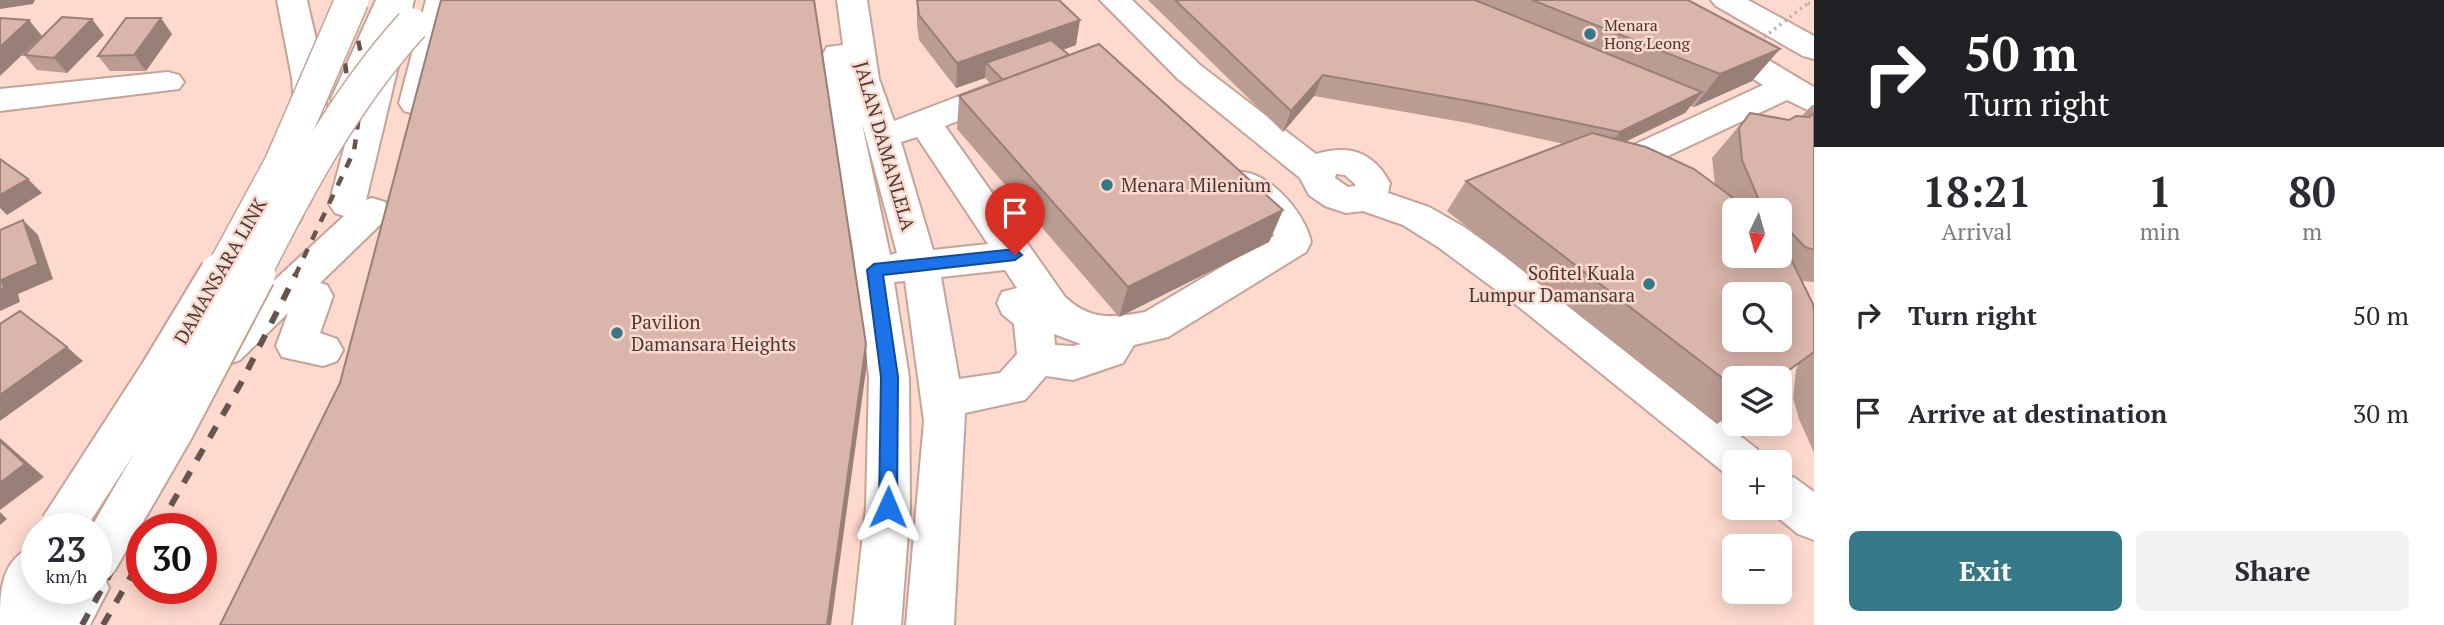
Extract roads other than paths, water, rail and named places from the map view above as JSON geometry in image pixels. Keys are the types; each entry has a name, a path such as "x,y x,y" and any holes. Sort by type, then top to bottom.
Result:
{"main road":[{"path":"292,0 308,78 313,142"},
{"name":"DAMANSARA LINK","path":"71,513 136,416 254,216 296,131 352,0"},
{"name":"DAMANSARA LINK","path":"102,513 187,378 313,142 373,0"},
{"name":"JALAN DAMANLELA","path":"833,0 847,139 874,270 889,377 888,507 877,625"},
{"name":"JALAN DAMANLELA","path":"852,0 863,79 883,137 927,294 945,421 930,625"},
{"path":"1115,0 1189,72 1317,173 1321,186 1336,197 1346,200 1364,198 1416,216 1451,237 1532,296 1727,450"},
{"path":"1648,0 1802,94"},
{"path":"1726,0 1814,49"},
{"path":"1765,0 1811,15"},
{"path":"409,130 416,5"},
{"path":"226,349 360,208 416,5"},
{"path":"112,543 226,349 316,170 416,5"},
{"path":"112,533 189,400 317,151 336,118 416,5"},
{"path":"0,100 168,82"},
{"path":"847,139 883,137 999,93"},
{"path":"1639,156 1802,94"},
{"path":"925,123 1051,308 1066,322 1083,329 1122,332 1154,326 1293,242 1293,232 1287,222 1216,159"},
{"path":"382,248 397,183"},
{"path":"874,270 1015,255"},
{"path":"314,296 296,346 323,350"},
{"path":"942,400 1011,388 1037,359 1032,318 1016,303"},
{"path":"1037,359 1073,363 1108,351 1122,332"},
{"path":"1792,502 1814,519"},
{"path":"0,622 21,590"},
{"path":"31,625 44,604"},
{"path":"57,625 70,604"},
{"path":"64,625 76,604"}],"railway":[{"path":"269,276 319,183 339,132 345,107 345,63 334,0"},
{"path":"295,276 354,151 365,74 350,0"},
{"path":"82,625 217,379 270,274"},
{"path":"167,513 241,383 295,276"},
{"path":"103,625 126,585"}],"place":[{"name":"Menara Hong Leong","path":"1590,34"},
{"name":"Menara Milenium","path":"1107,185"},
{"name":"Sofitel Kuala Lumpur Damansara","path":"1649,284"},
{"name":"Pavilion Damansara Heights","path":"617,333"}]}
